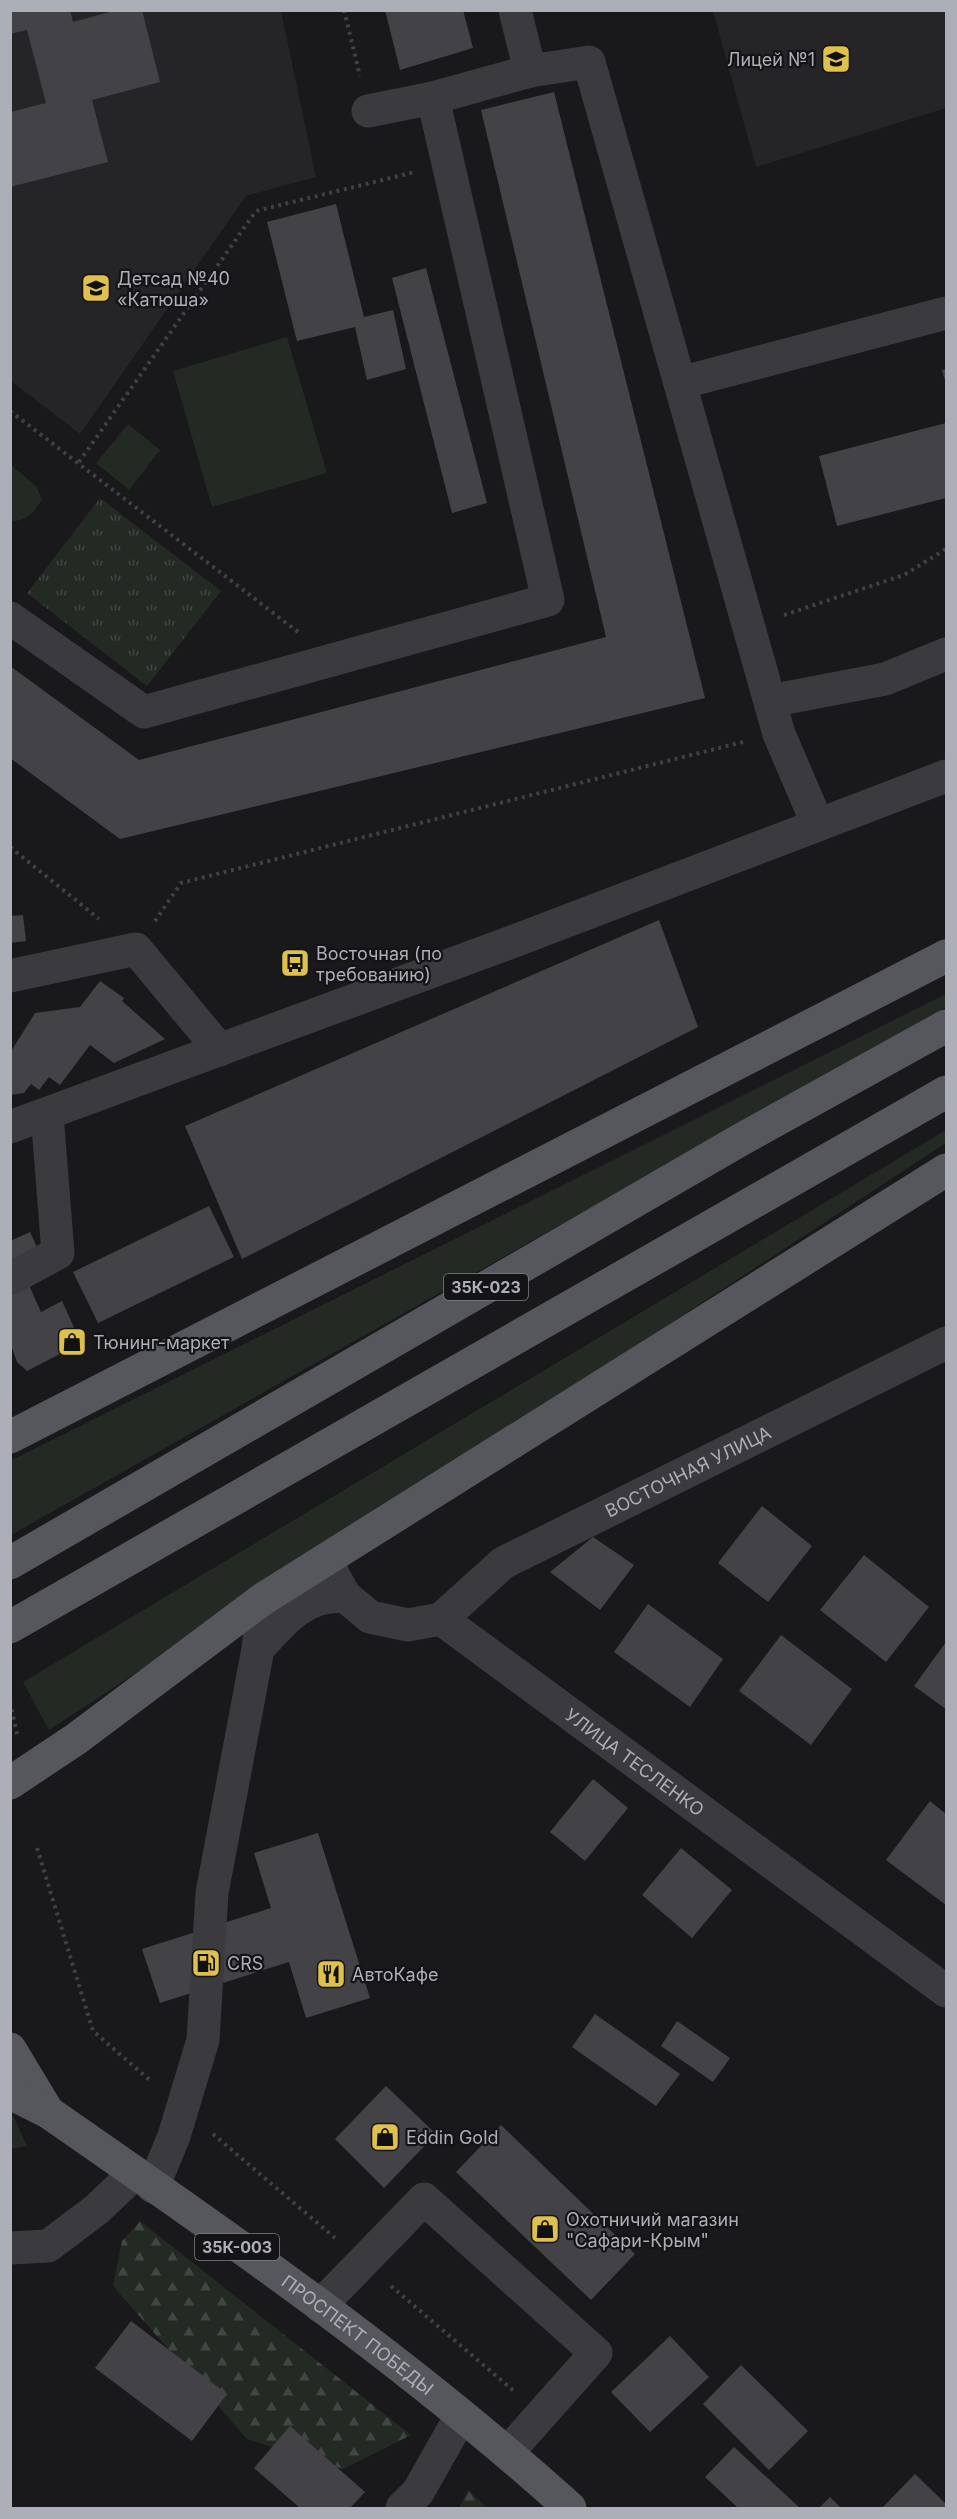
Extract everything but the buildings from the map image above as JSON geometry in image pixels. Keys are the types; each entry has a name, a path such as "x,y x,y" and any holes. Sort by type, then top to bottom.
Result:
{"main road":[{"path":"10,1437 946,956"},
{"name":"35К-023","path":"20,1557 742,1139 946,1026"},
{"path":"10,1627 946,1092"},
{"path":"10,1783 76,1739 263,1599 946,1170"},
{"name":"ПРОСПЕКТ ПОБЕДЫ","path":"10,2049 48,2112"},
{"name":"ПРОСПЕКТ ПОБЕДЫ","path":"10,2093 48,2112 321,2306 508,2452 570,2508"}],"street":[{"path":"515,10 530,71"},
{"path":"368,111 433,98 530,71 589,62 779,734 818,825"},
{"path":"10,618 144,712 548,600 433,98"},
{"path":"680,384 946,314"},
{"path":"770,701 885,679 946,654"},
{"path":"10,1127 946,776"},
{"path":"10,976 136,949 220,1050"},
{"path":"10,1279 58,1253 47,1114"},
{"name":"ВОСТОЧНАЯ УЛИЦА","path":"441,1619 503,1563 946,1343"},
{"path":"325,1560 345,1596 370,1617 408,1625 441,1619"},
{"path":"258,1649 302,1605 314,1599 345,1596"},
{"path":"10,2248 48,2246 96,2210 144,2180 174,2136 204,2040 212,1893 258,1649 263,1599"},
{"name":"УЛИЦА ТЕСЛЕНКО","path":"441,1619 946,1991"},
{"path":"321,2306 424,2199 596,2353 508,2452"},
{"path":"402,2508 418,2492 461,2416"}],"path":[{"path":"344,10 368,111"},
{"path":"79,462 256,211 448,164"},
{"path":"10,411 333,660"},
{"path":"749,626 904,576 946,549"},
{"path":"10,848 136,949 181,883 779,734"},
{"path":"10,1702 19,1743"},
{"path":"37,1848 93,2031 541,2414"}],"shaded area":[{"name":"Детсад №40 «Катюша»","path":"10,11 281,11 316,177 246,196 80,434 11,381"},
{"name":"Лицей №1","path":"713,11 946,11 946,108 756,167"}],"green space":[{"path":"287,337 327,473 212,507 173,371"},
{"path":"128,424 160,450 129,490 96,463"},
{"path":"11,465 36,486 42,499 30,515 21,520 11,521"},
{"path":"100,498 221,591 147,686 27,593"},
{"path":"946,994 946,1007 11,1535 10,1461"},
{"path":"946,1130 946,1143 49,1730 23,1682"},
{"path":"11,2111 27,2146 11,2149"},
{"path":"140,2221 411,2435 343,2469 247,2439 113,2286 122,2241"},
{"path":"468,2490 487,2508 459,2508"}],"place":[{"name":"Лицей №1","path":"836,59"},
{"name":"Детсад №40 «Катюша»","path":"96,288"},
{"name":"Восточная (по требованию)","path":"295,963"},
{"name":"Тюнинг-маркет","path":"72,1342"},
{"name":"CRS","path":"206,1963"},
{"name":"АвтоКафе","path":"331,1974"},
{"name":"Eddin Gold","path":"385,2137"},
{"name":"Охотничий магазин \"Сафари-Крым\"","path":"545,2229"}]}
